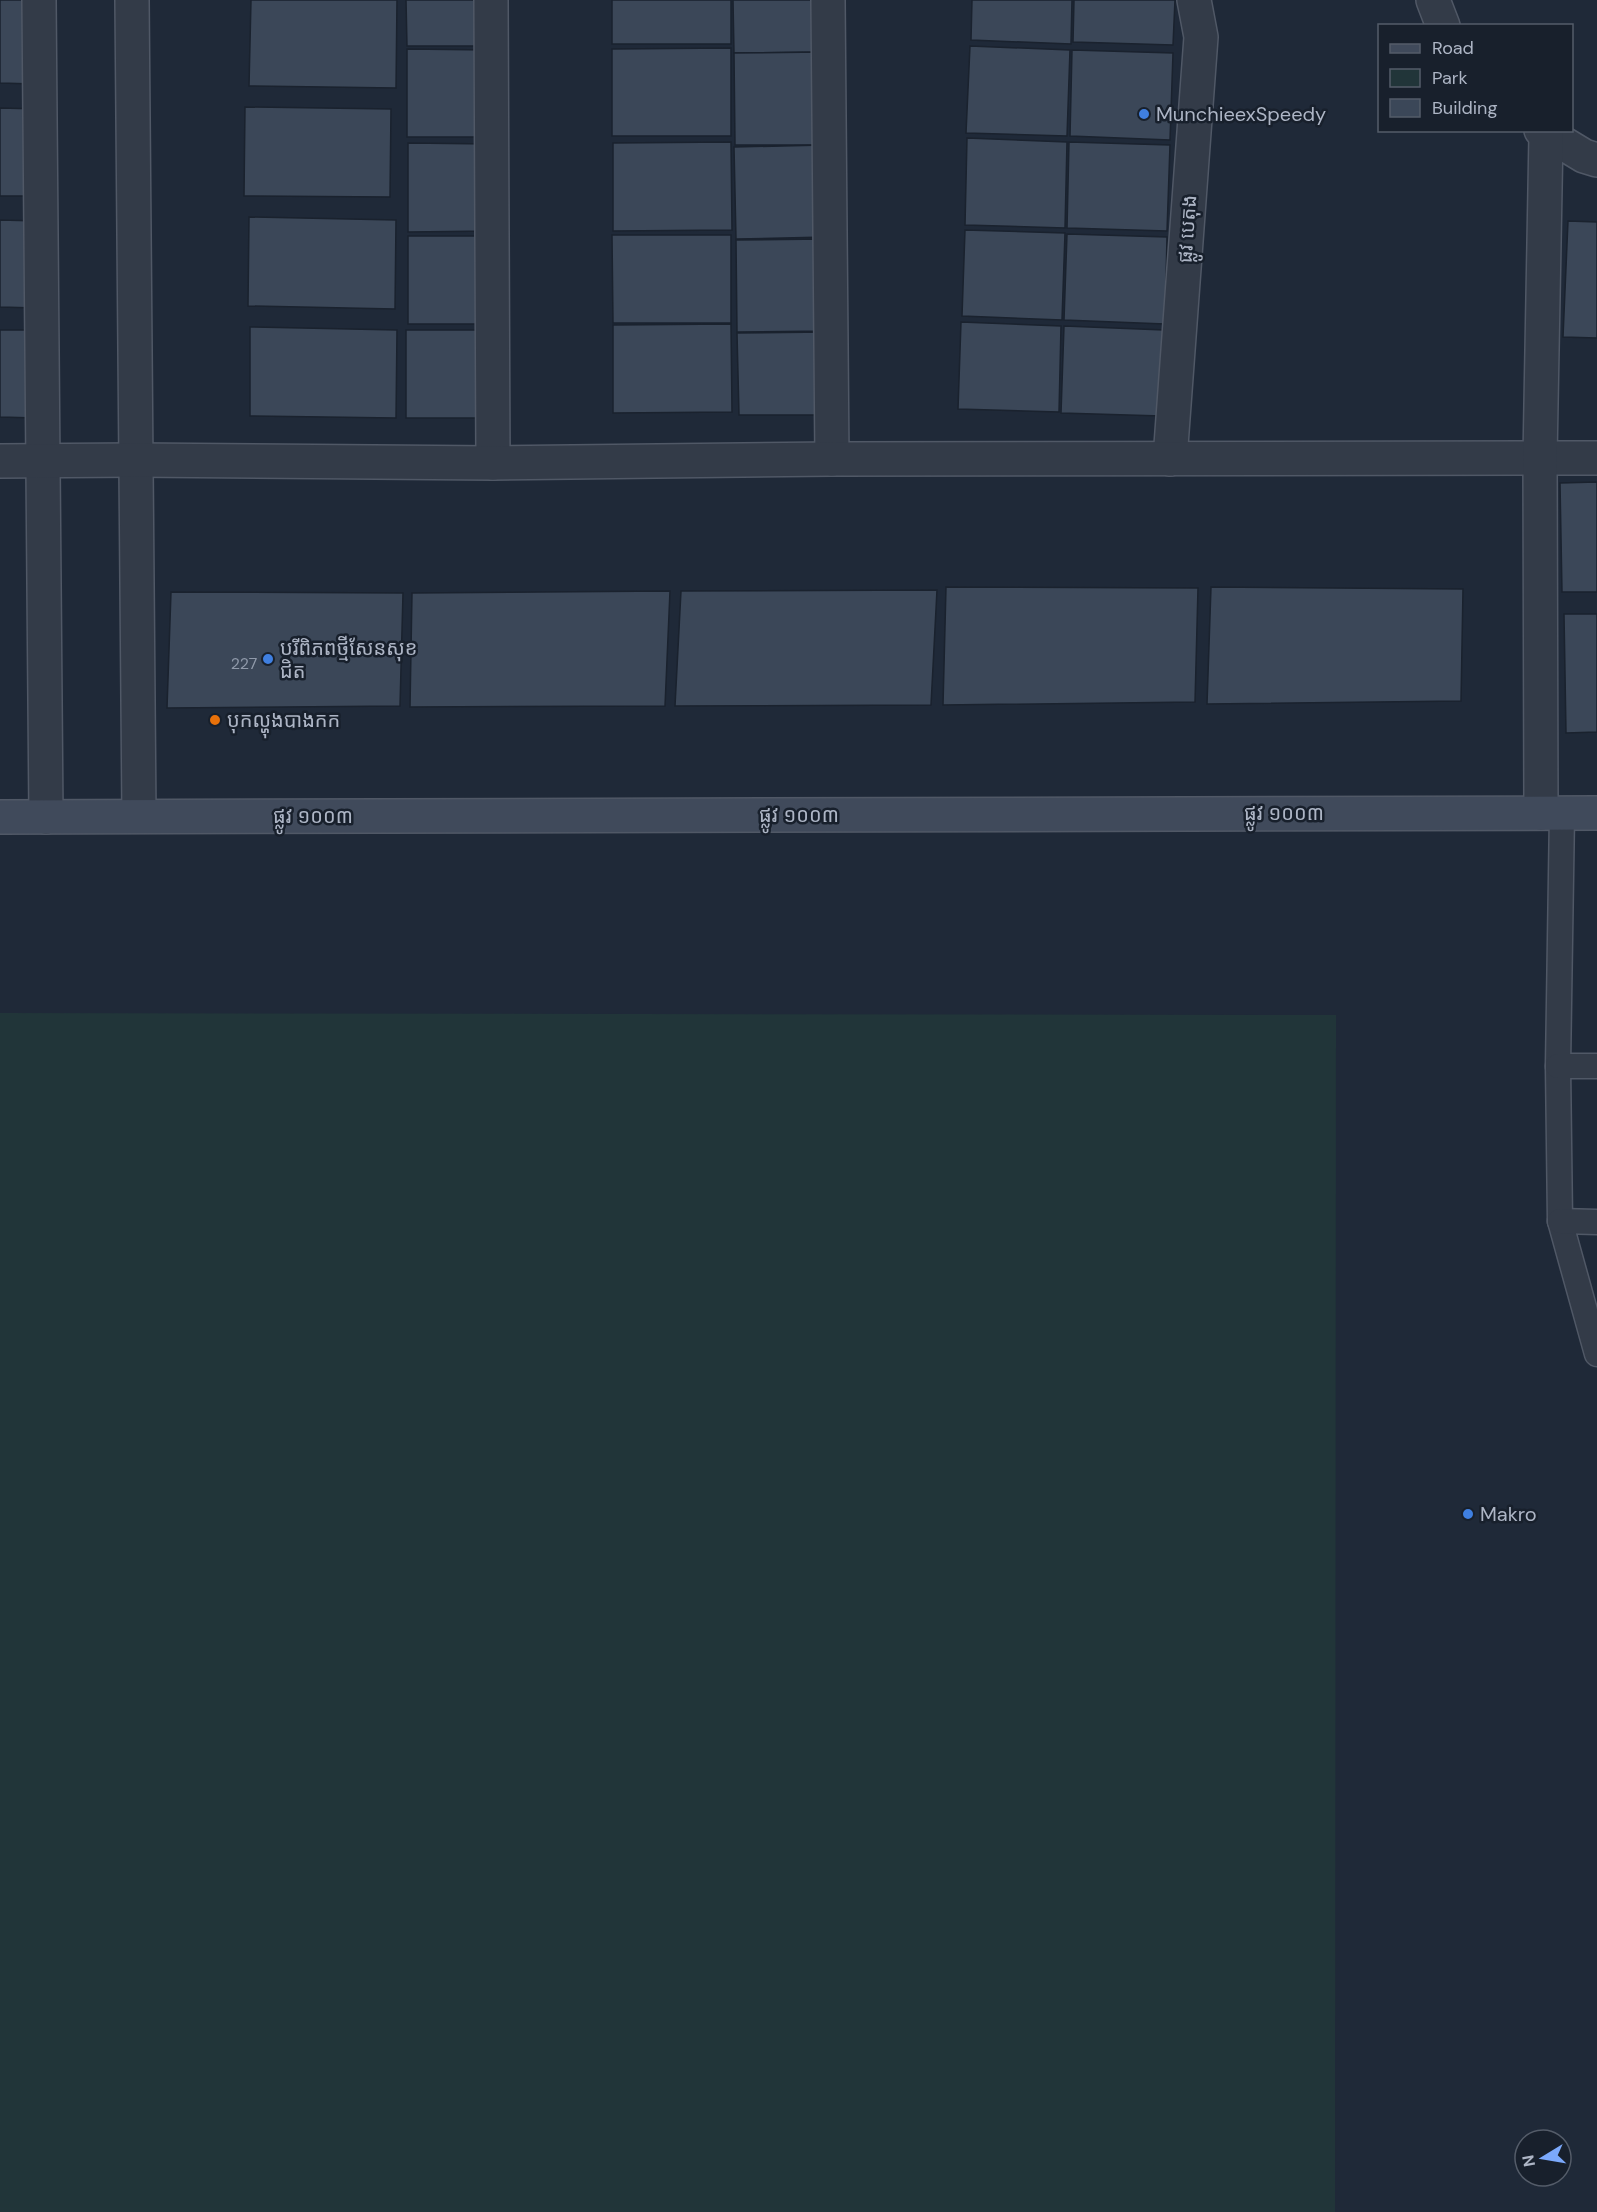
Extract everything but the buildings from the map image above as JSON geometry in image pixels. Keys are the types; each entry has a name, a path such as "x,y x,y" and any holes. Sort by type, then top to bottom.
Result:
{"main road":[{"name":"ផ្លូវ ១០០៣","path":"0,817 1597,813"}],"street":[{"path":"39,0 46,817"},
{"path":"132,0 139,816"},
{"path":"491,0 493,463"},
{"path":"828,0 832,459"},
{"name":"ផ្លូវ បេតុង","path":"1170,459 1201,37 1194,0"},
{"path":"1433,0 1442,24"},
{"path":"1551,813 1540,458 1544,133 1584,156 1597,160"},
{"path":"0,461 493,463 832,459 1597,458"}],"lane":[{"path":"1551,813 1560,1221 1597,1354"},
{"path":"1558,1066 1597,1066"},
{"path":"1560,1221 1597,1222"}],"green space":[{"path":"0,1013 1336,1015 1335,2212 0,2212"}],"place":[{"name":"MunchieexSpeedy","path":"1144,114"},
{"name":"បុរីពិភពថ្មីសែនសុខ ជិត","path":"268,659"},
{"name":"បុកល្ហុងបាងកក","path":"215,720"},
{"name":"Makro","path":"1468,1514"}]}
